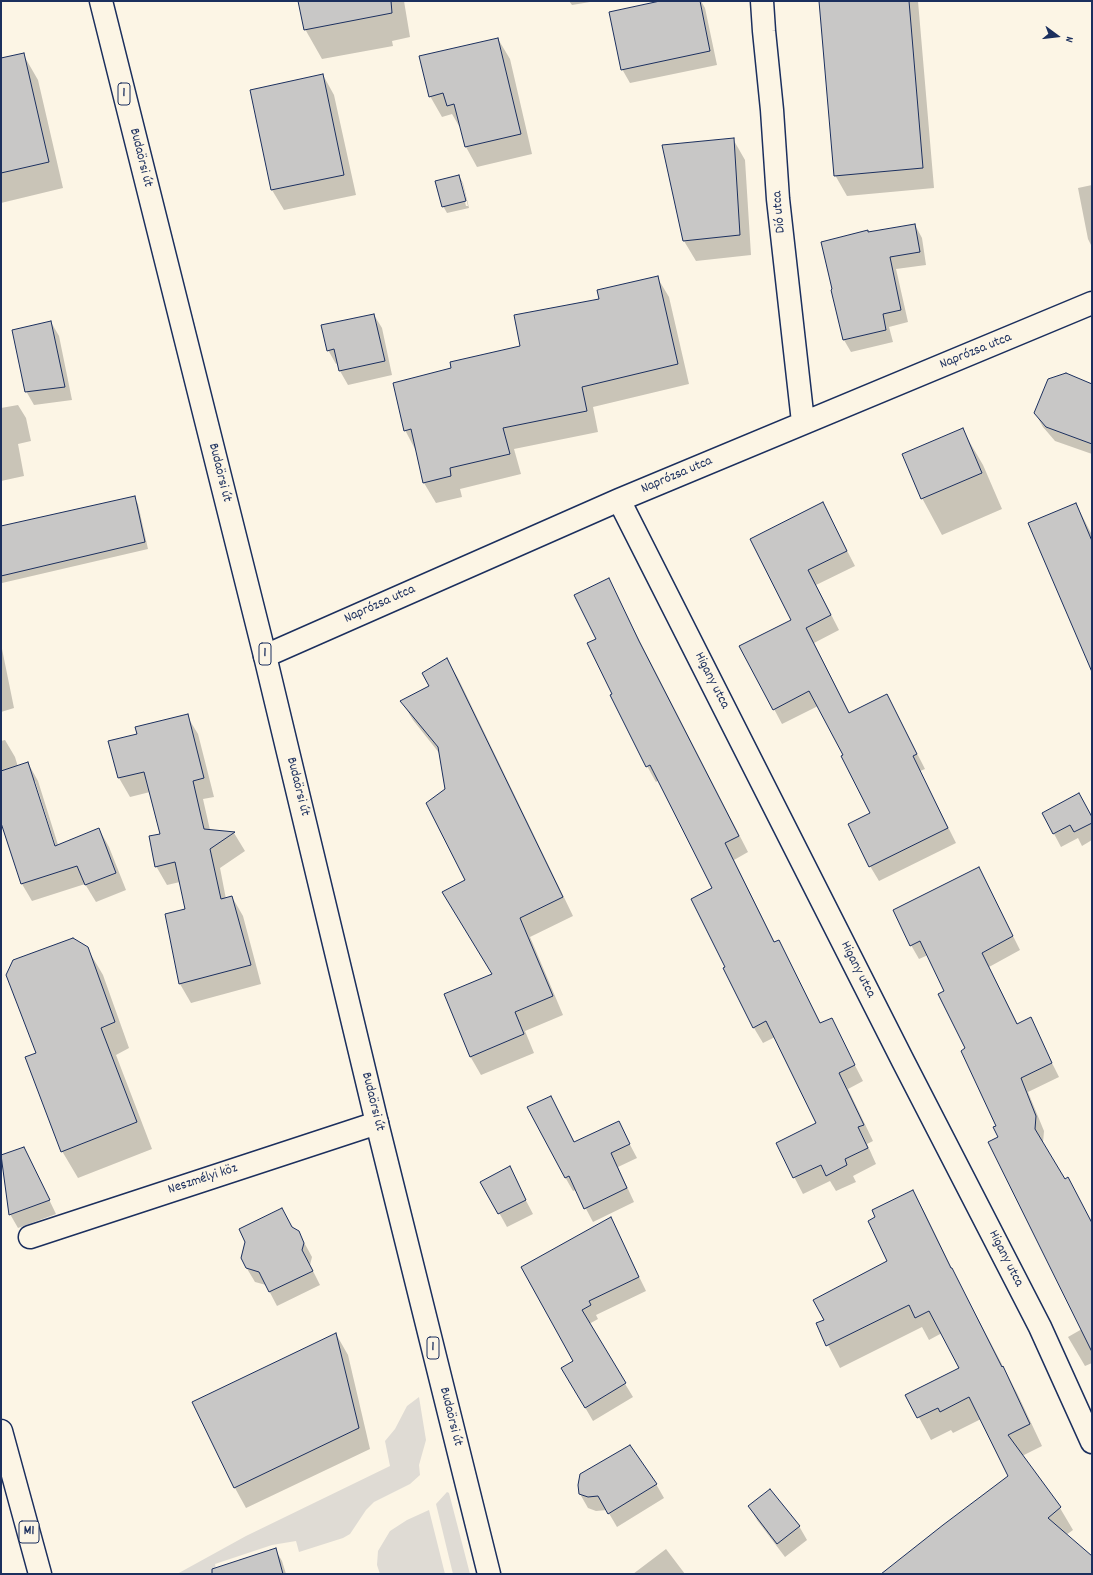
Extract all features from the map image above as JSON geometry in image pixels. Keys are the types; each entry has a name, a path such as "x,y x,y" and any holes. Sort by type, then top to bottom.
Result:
{"street":[{"name":"Budaörsi út","path":"101,1 265,656 377,1123 489,1574"},
{"name":"Dió utca","path":"762,1 778,199 803,422"},
{"name":"Naprózsa utca","path":"265,656 619,500 803,422 1092,304"},
{"name":"Higany utca","path":"619,500 903,1061 1040,1327 1092,1442"},
{"name":"Neszmélyi köz","path":"30,1237 377,1123"},
{"name":"M1","path":"1,1431 40,1574"}],"shaded area":[{"path":"419,1397 426,1440 419,1465 420,1475 410,1484 374,1502 366,1510 350,1534 343,1538 299,1552 296,1541 272,1545 215,1564 217,1574 177,1574 246,1536 390,1466 385,1441 395,1429 407,1406"},
{"path":"447,1492 449,1493 470,1574 453,1574 436,1504"},
{"path":"429,1510 445,1574 380,1574 377,1565 378,1551 390,1531 407,1520"}],"building":[{"path":"298,1 391,1 392,13 304,30"},
{"path":"660,1 700,1 710,51 621,70 609,12"},
{"path":"819,1 909,1 923,168 834,176"},
{"path":"498,38 521,134 465,147 454,104 447,106 443,93 429,97 419,56"},
{"path":"24,53 49,162 1,173 1,58"},
{"path":"323,74 344,175 271,190 250,90"},
{"path":"734,138 740,235 683,241 662,145"},
{"path":"459,175 466,201 442,207 435,181"},
{"path":"915,224 920,252 890,257 901,310 883,314 886,330 843,340 821,242 868,230 868,232"},
{"path":"658,276 678,364 582,387 587,411 503,428 510,454 450,468 451,476 423,483 411,429 404,431 393,383 451,368 450,362 520,346 514,315 599,299 597,290"},
{"path":"374,314 385,361 339,371 334,349 327,351 321,325"},
{"path":"51,321 65,387 25,392 12,330"},
{"path":"1066,373 1092,384 1092,444 1046,427 1034,413 1048,379"},
{"path":"963,428 982,473 921,499 902,454"},
{"path":"135,496 145,542 1,576 1,526"},
{"path":"823,502 847,551 808,570 831,615 806,628 849,713 887,694 917,754 913,756 948,828 869,867 848,824 870,813 841,756 843,755 809,691 773,710 739,646 791,620 750,539"},
{"path":"1076,503 1092,541 1092,672 1028,523"},
{"path":"609,578 639,641 739,836 725,843 774,942 779,940 820,1023 832,1018 855,1065 839,1073 864,1125 858,1127 868,1148 845,1159 847,1165 826,1176 821,1165 793,1178 776,1143 816,1123 766,1021 753,1028 723,968 725,967 691,899 712,888 650,765 646,767 610,695 612,694 587,643 596,639 574,595"},
{"path":"447,658 563,897 520,918 553,996 515,1012 524,1034 470,1057 444,994 492,974 442,892 465,880 426,803 445,789 438,747 400,701 429,686 422,673"},
{"path":"188,714 204,778 193,781 204,829 235,832 210,849 221,899 232,896 251,965 179,984 165,914 185,909 175,862 155,867 149,836 160,834 144,772 118,778 108,741 137,734 135,727"},
{"path":"28,762 55,846 99,828 116,873 85,885 77,866 21,884 1,823 1,771"},
{"path":"1079,793 1092,817 1092,823 1074,832 1070,825 1053,834 1042,813"},
{"path":"979,867 1013,936 982,953 1017,1024 1031,1017 1052,1063 1021,1078 1036,1116 1035,1129 1065,1179 1068,1177 1092,1223 1092,1352 988,1142 998,1137 993,1127 996,1126 961,1051 965,1048 938,994 944,991 920,941 910,946 893,910"},
{"path":"73,938 88,947 115,1022 101,1028 137,1122 61,1152 25,1057 36,1053 6,975 13,960"},
{"path":"551,1096 574,1142 619,1121 630,1144 611,1153 627,1188 584,1209 569,1176 565,1178 527,1107"},
{"path":"24,1147 50,1200 9,1215 1,1155"},
{"path":"510,1166 526,1200 498,1214 480,1182"},
{"path":"913,1190 951,1268 1002,1367 1003,1366 1030,1424 1008,1435 1061,1507 1048,1518 1092,1556 1092,1574 881,1574 1008,1476 969,1397 940,1412 938,1408 917,1418 905,1395 959,1368 929,1311 915,1318 909,1305 826,1346 816,1323 824,1320 813,1300 887,1261 868,1221 875,1217 872,1210"},
{"path":"282,1208 292,1227 299,1231 304,1243 302,1250 313,1271 269,1292 259,1272 246,1268 241,1258 245,1242 239,1229"},
{"path":"611,1217 639,1277 589,1301 591,1305 582,1310 626,1383 585,1408 561,1368 573,1361 521,1267"},
{"path":"336,1333 359,1428 234,1488 192,1402"},
{"path":"630,1445 657,1484 608,1514 598,1496 588,1497 579,1494 578,1485 580,1474"},
{"path":"770,1489 800,1526 777,1544 748,1506"},
{"path":"276,1548 283,1574 212,1574 212,1569"}]}
